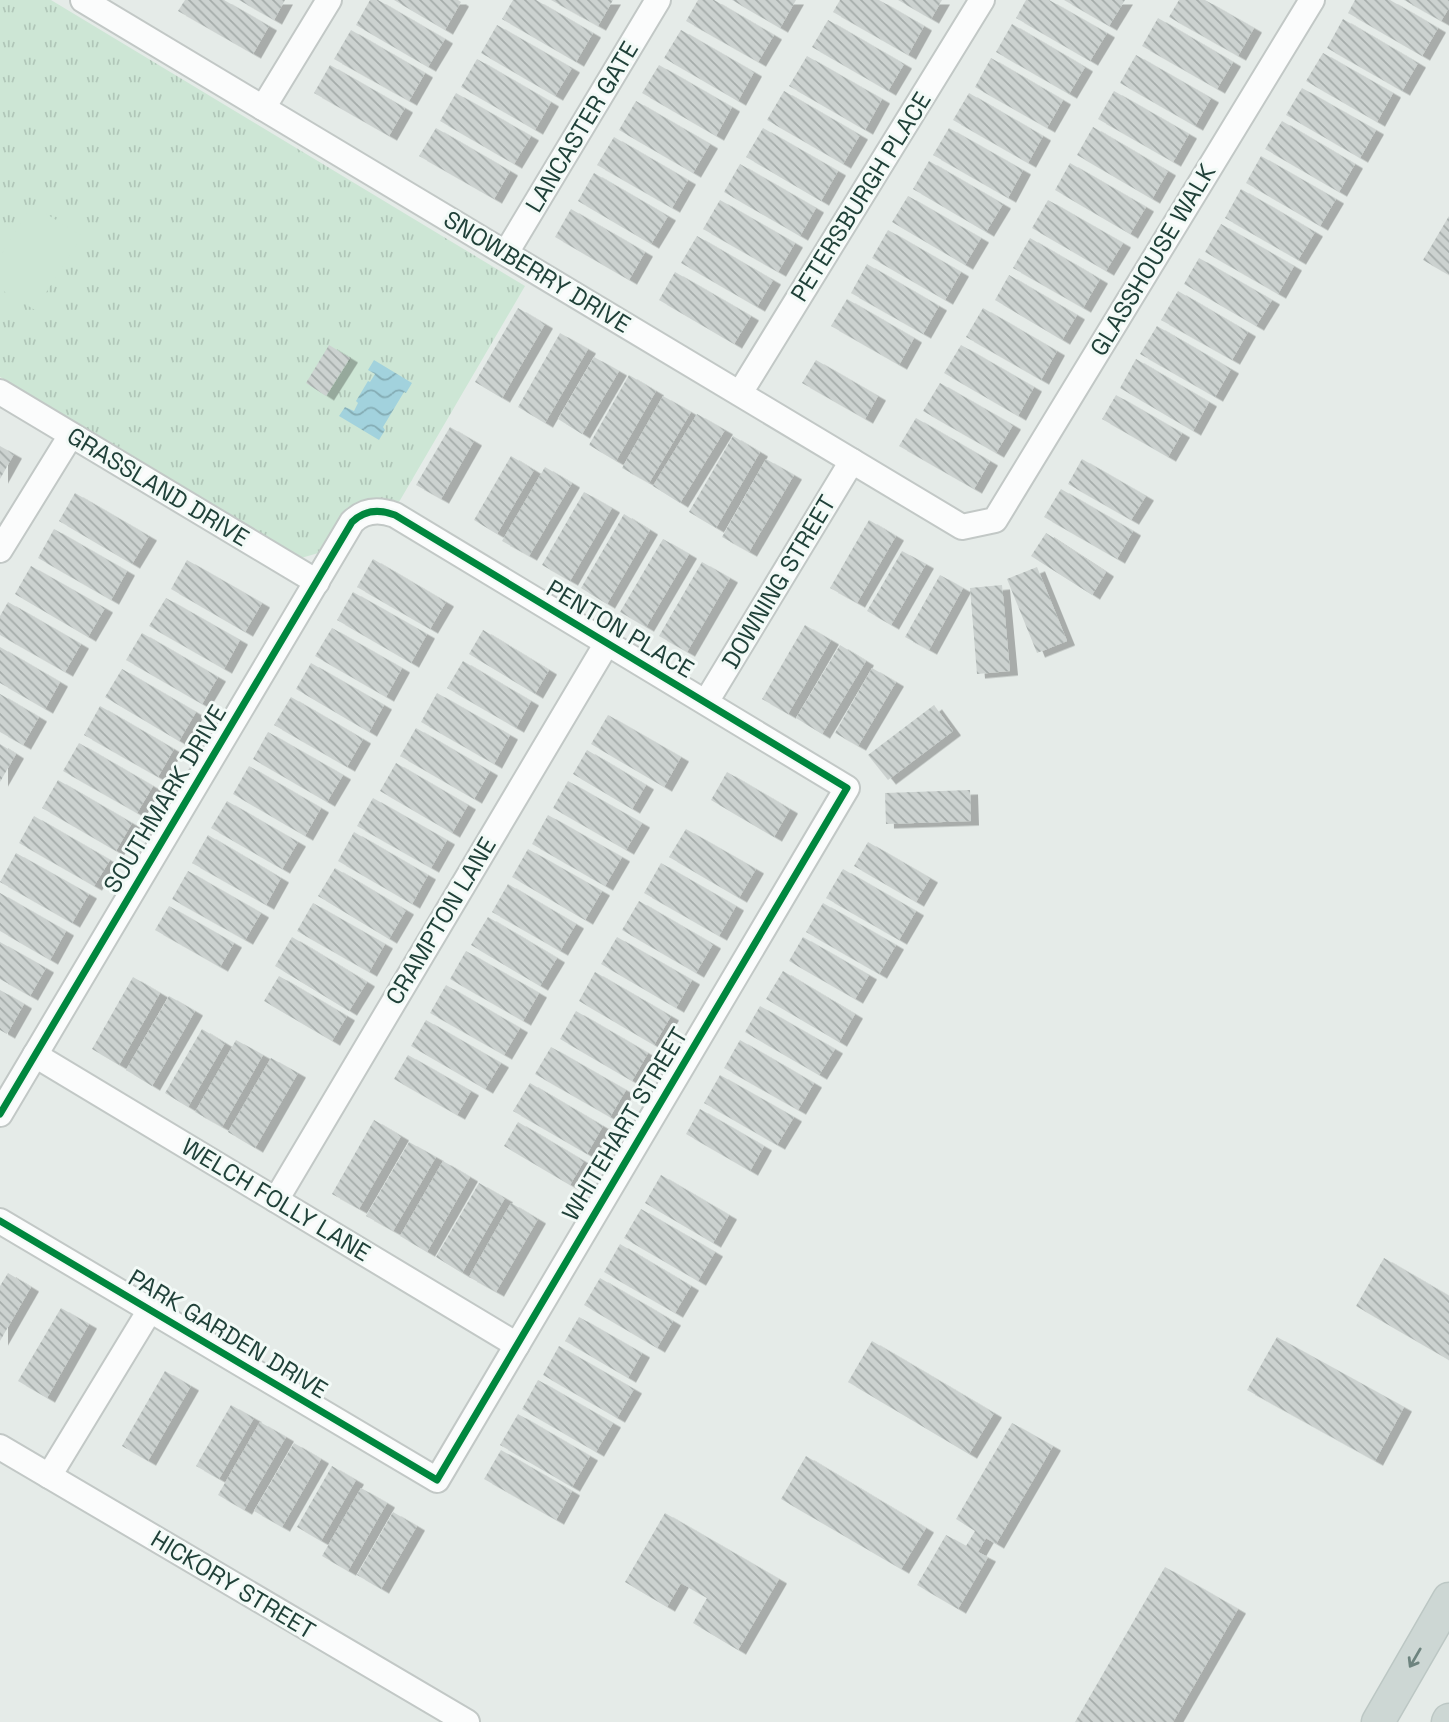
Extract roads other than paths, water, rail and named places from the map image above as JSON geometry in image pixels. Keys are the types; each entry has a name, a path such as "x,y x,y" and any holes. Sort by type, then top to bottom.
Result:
{"main road":[{"path":"1377,1722 1449,1599"}],"street":[{"name":"SNOWBERRY DRIVE","path":"83,0 961,527 995,520"},
{"path":"263,108 329,0"},
{"name":"LANCASTER GATE","path":"506,253 658,0"},
{"name":"PETERSBURGH PLACE","path":"740,393 982,0"},
{"name":"GLASSHOUSE WALK","path":"995,520 1312,0"},
{"name":"GRASSLAND DRIVE","path":"0,392 317,582"},
{"path":"0,550 71,435"},
{"name":"DOWNING STREET","path":"706,702 852,461"},
{"name":"SOUTHMARK DRIVE","path":"0,1114 352,522 358,516 371,512"},
{"name":"PENTON PLACE","path":"371,512 394,515 847,788"},
{"name":"CRAMPTON LANE","path":"276,1200 607,643"},
{"name":"WHITEHART STREET","path":"436,1480 847,788"},
{"name":"WELCH FOLLY LANE","path":"35,1055 517,1345"},
{"name":"PARK GARDEN DRIVE","path":"0,1221 436,1480"},
{"path":"49,1476 149,1310"},
{"name":"HICKORY STREET","path":"0,1447 467,1722"}],"water":[{"path":"374,360 412,383 383,427 385,430 379,440 339,416 345,407 354,411 358,403 356,401 375,374 368,370"}]}
